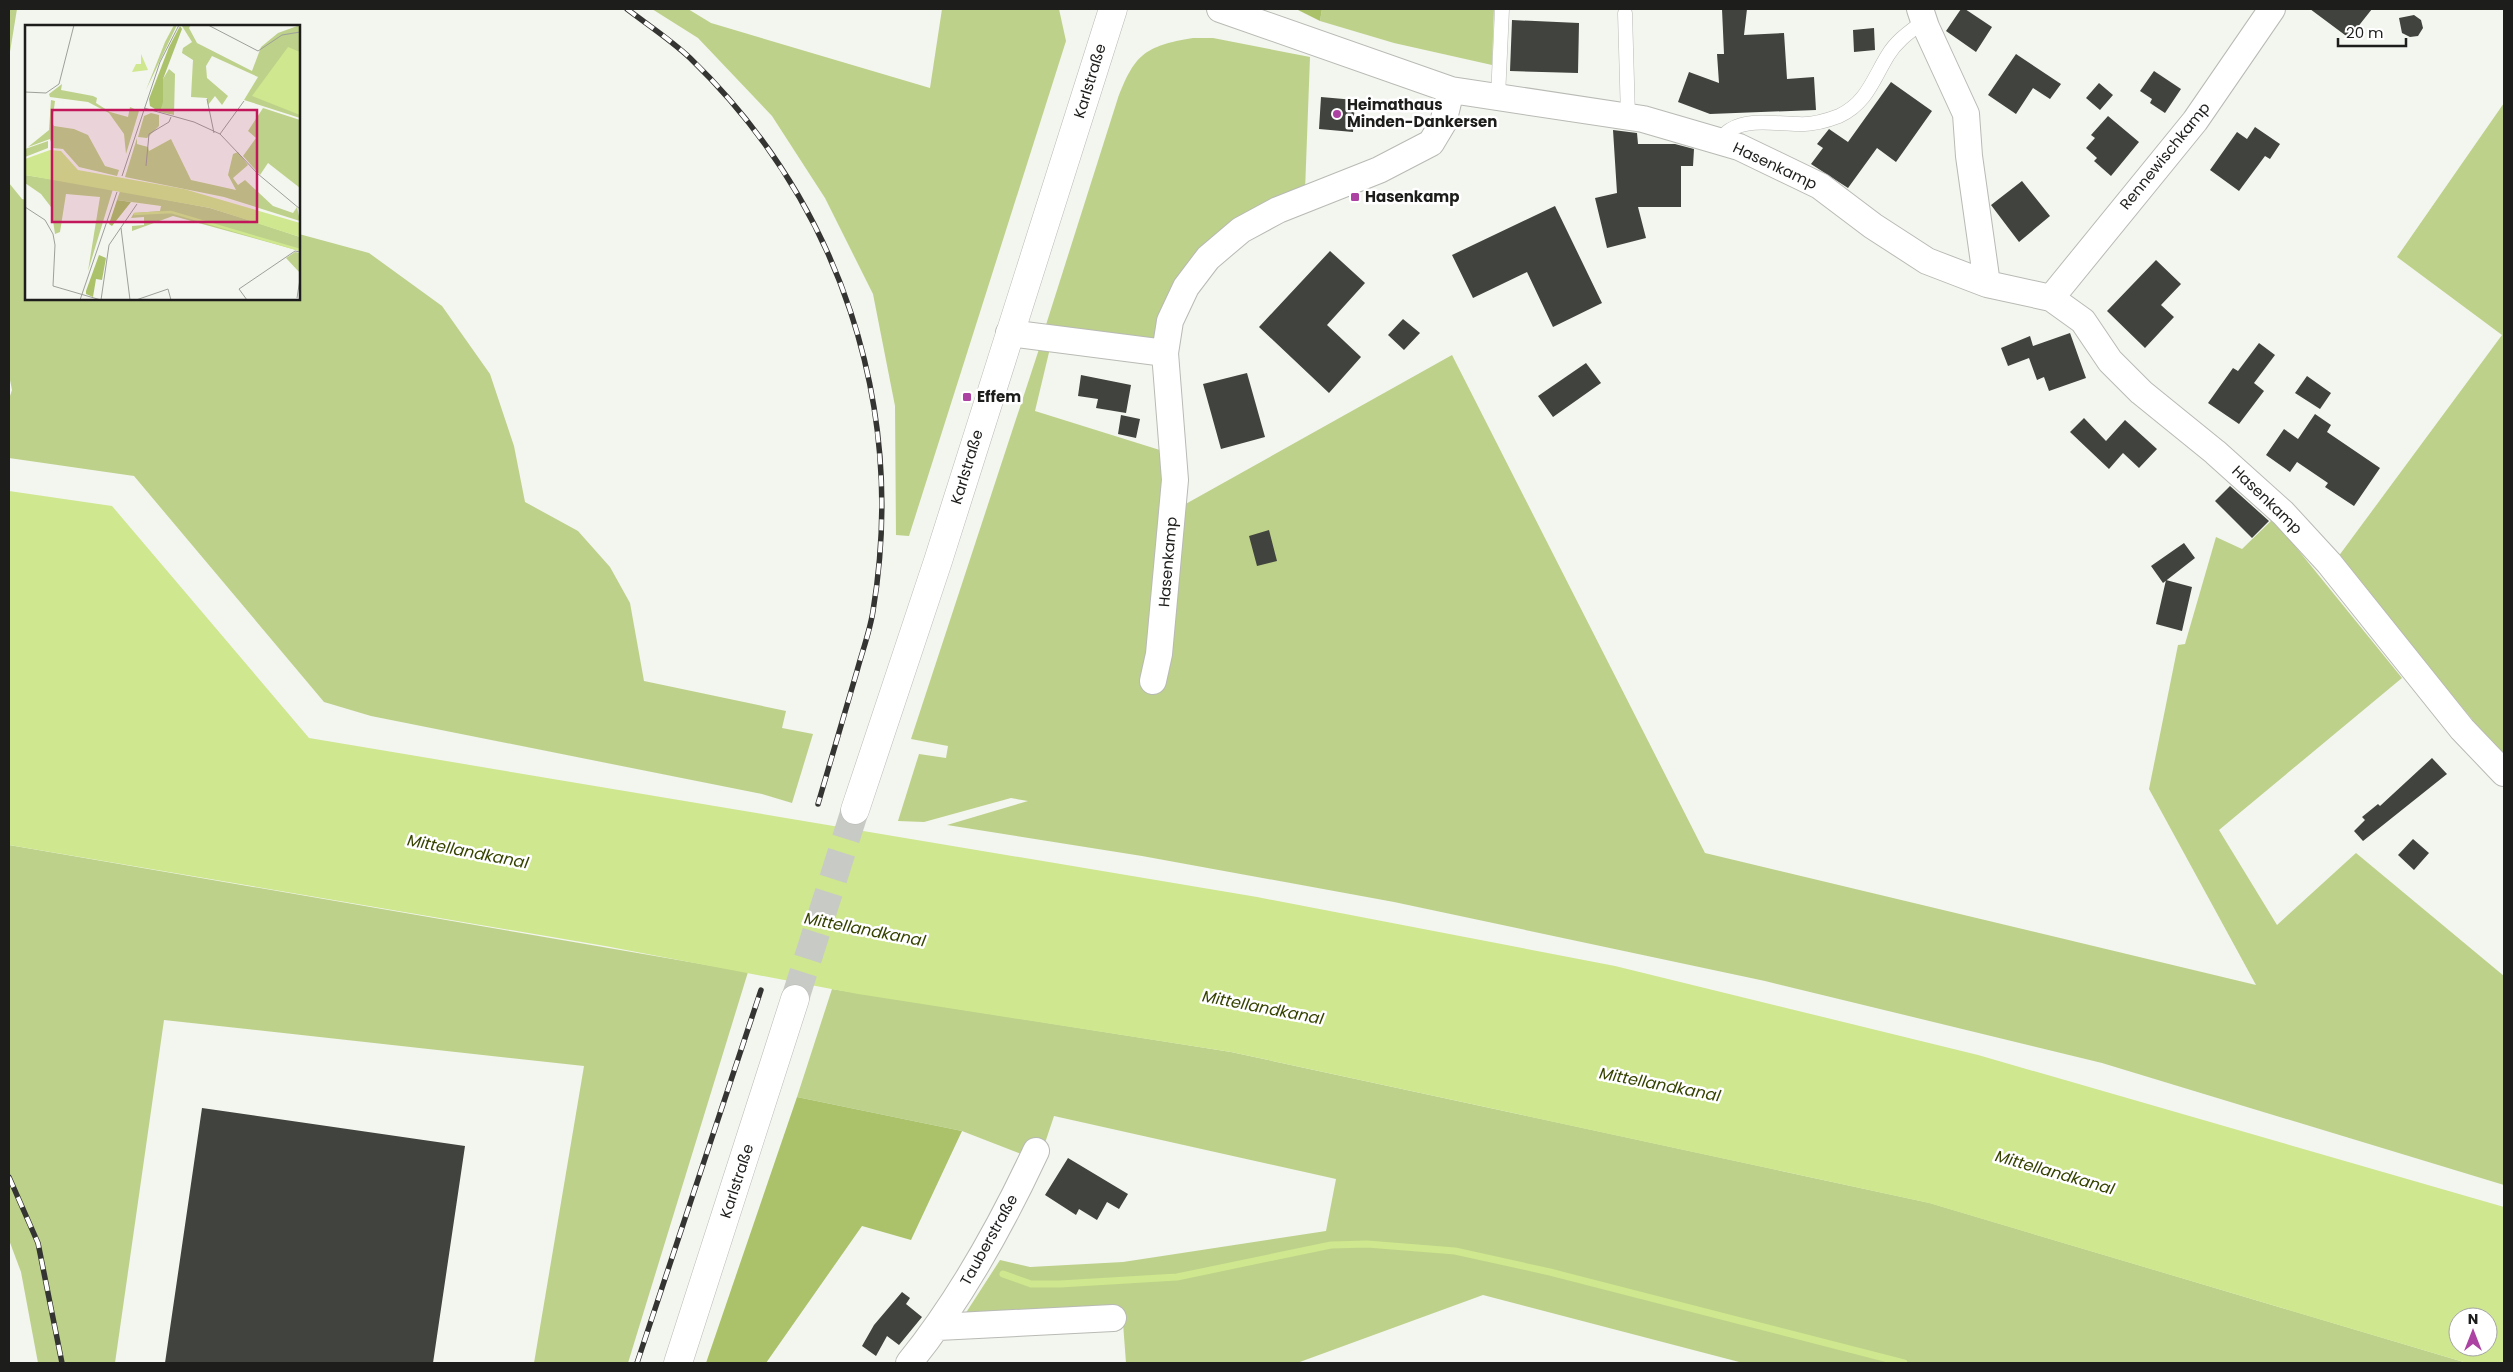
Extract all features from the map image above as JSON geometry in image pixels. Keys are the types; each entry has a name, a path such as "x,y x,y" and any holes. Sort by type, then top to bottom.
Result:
{"street":[{"name":"Karlstraße","path":"855,810 938,561 1113,9"},
{"name":"Hasenkamp","path":"1220,9 1451,90 1628,117 1739,147 1820,186 1873,226 1928,261 1987,284 2051,298 2083,321 2110,361 2142,392 2215,452 2283,513 2329,562 2462,729 2504,773"},
{"name":"Rennewischkamp","path":"2051,298 2195,121 2272,9"},
{"path":"1922,15 1966,114 1969,156 1987,284"},
{"name":"Hasenkamp","path":"1152,681 1159,654 1175,480 1165,353 1170,321 1186,287 1208,258 1241,230 1278,210 1379,170 1431,143 1443,123 1451,90"},
{"path":"1009,333 1165,353"},
{"name":"Karlstraße","path":"678,1363 795,999"},
{"name":"Tauberstraße","path":"909,1363 938,1327 1007,1213 1036,1151"},
{"path":"938,1327 1113,1318"}],"lane":[{"path":"1498,97 1502,9"},
{"path":"1625,13 1628,117"},
{"path":"1719,141 1729,130 1743,125 1823,122 1859,104 1869,92 1888,54 1922,15"}],"shaded area":[{"path":"9,9 17,9 9,58"},
{"path":"652,9 688,9 711,23 930,88 942,9 1059,9 1066,41 909,536 896,535 895,406 873,294 825,198 772,116 698,38"},
{"path":"1296,9 1322,9 1320,21"},
{"path":"1322,9 1494,9 1492,65 1394,43 1320,21"},
{"path":"1193,38 1213,38 1310,57 1305,191 1241,222 1160,340 1045,328 1117,101 1129,73 1143,55 1152,49 1176,41"},
{"path":"2504,103 2504,758 2338,557 2502,335 2397,257"},
{"path":"9,183 22,199 25,200 25,300 300,300 300,234 369,253 442,306 490,374 514,446 525,502 578,531 610,567 630,603 644,681 786,711 782,728 813,734 792,803 762,794 371,716 324,702 134,476 9,458 9,399 12,390 9,375"},
{"path":"1041,343 1051,344 1035,411 1179,456 1182,506 1452,355 1705,853 2256,985 2149,789 2178,645 2185,644 2216,537 2242,549 2273,519 2402,678 2219,830 2277,925 2356,853 2504,976 2504,1185 2102,1063 1765,981 1394,902 1142,856 947,825 1028,801 1011,798 924,822 898,821 919,754 946,758 948,746 911,739"},
{"path":"9,845 748,972 628,1363 534,1363 584,1066 164,1020 115,1363 38,1363 21,1272 9,1240"},
{"path":"832,989 1231,1052 1930,1203 2467,1363 1743,1363 1483,1295 1297,1363 1126,1363 1123,1323 960,1322 1000,1260 1030,1267 1123,1262 1326,1231 1336,1179 1054,1116 1039,1161 962,1131 797,1097"},
{"path":"797,1097 962,1131 911,1240 862,1226 766,1363 706,1363"}],"water":[{"name":"Mittellandkanal","path":"9,491 112,506 309,738 1257,897 1615,966 1978,1055 2504,1207 2504,1363 2467,1363 1929,1203 1231,1052 858,994 605,946 9,845"}],"building":[{"path":"1722,9 1747,9 1744,35 1784,33 1787,79 1814,77 1816,110 1710,114 1678,102 1689,72 1719,83 1717,54 1724,54"},
{"path":"1961,9 1965,9 1992,27 1976,52 1946,31"},
{"path":"2310,9 2372,9 2349,38"},
{"path":"2414,15 2421,20 2423,28 2418,36 2410,37 2402,33 2399,18"},
{"path":"1512,20 1579,23 1578,73 1510,71"},
{"path":"1874,28 1875,50 1854,52 1853,30"},
{"path":"2016,54 2061,84 2050,99 2033,88 2016,114 1988,95"},
{"path":"2154,71 2181,89 2165,113 2150,103 2152,99 2140,91"},
{"path":"1891,82 1932,111 1896,162 1877,148 1848,188 1811,164 1823,148 1817,144 1829,129 1848,142"},
{"path":"2099,83 2113,95 2100,110 2086,98"},
{"name":"Heimathaus Minden-Dankersen","path":"1321,97 1355,100 1353,132 1319,129"},
{"path":"2108,116 2139,142 2111,176 2094,161 2097,158 2086,148 2095,138 2091,135"},
{"path":"2255,127 2280,144 2270,159 2265,156 2239,191 2210,170 2237,132 2247,139"},
{"path":"1613,130 1637,133 1638,144 1675,144 1694,149 1693,166 1681,166 1681,207 1638,207 1646,238 1607,248 1595,198 1617,193"},
{"path":"2022,181 2050,216 2019,242 1991,205"},
{"path":"1555,206 1602,303 1553,327 1527,272 1473,298 1452,255"},
{"path":"1330,251 1365,283 1327,325 1361,357 1329,393 1259,327"},
{"path":"2156,260 2181,284 2161,305 2174,317 2145,348 2107,311"},
{"path":"1403,319 1420,333 1404,350 1388,335"},
{"path":"2070,333 2086,378 2049,391 2044,377 2037,380 2029,358 2008,366 2001,348 2030,336 2033,346"},
{"path":"2259,343 2275,355 2254,383 2264,391 2239,424 2208,403 2233,368 2238,371"},
{"path":"1586,363 1601,383 1553,417 1538,396"},
{"path":"1247,373 1265,437 1221,449 1203,384"},
{"path":"1081,375 1131,385 1126,413 1096,408 1098,399 1078,396"},
{"path":"2307,376 2331,393 2320,409 2295,393"},
{"path":"2315,414 2331,425 2327,432 2380,468 2354,506 2325,487 2328,483 2297,462 2290,472 2266,455 2284,429 2298,439"},
{"path":"1121,415 1140,419 1136,438 1118,434"},
{"path":"2084,418 2106,441 2125,420 2157,449 2139,468 2123,453 2109,469 2070,432"},
{"path":"2230,486 2269,521 2252,538 2215,501"},
{"path":"1269,530 1277,561 1257,566 1249,536"},
{"path":"2184,543 2195,558 2163,583 2151,566"},
{"path":"2166,580 2192,587 2182,631 2156,624"},
{"path":"2432,758 2447,774 2363,841 2354,831 2365,820 2362,817 2378,804 2380,806"},
{"path":"2413,839 2429,853 2414,870 2398,855"},
{"path":"202,1108 465,1146 433,1363 165,1363"},
{"path":"1068,1158 1128,1194 1119,1209 1107,1202 1097,1220 1079,1209 1076,1215 1045,1195"},
{"path":"902,1292 910,1298 906,1304 922,1317 899,1345 887,1336 876,1356 862,1346 874,1325"}],"waterway":[{"path":"1003,1274 1031,1284 1060,1284 1177,1277 1331,1245 1367,1244 1455,1251 1550,1272 1904,1363"}],"tunnel":[{"path":"795,999 855,810"}],"railway":[{"path":"627,9 690,58 742,115 787,177 823,242 850,312 870,384 880,458 881,534 873,611 818,804"},
{"path":"637,1363 761,990"},
{"path":"9,1177 38,1243 62,1363"}],"place":[{"name":"Heimathaus Minden-Dankersen","path":"1337,114"},
{"name":"Hasenkamp","path":"1355,197"},
{"name":"Effem","path":"967,397"}]}
